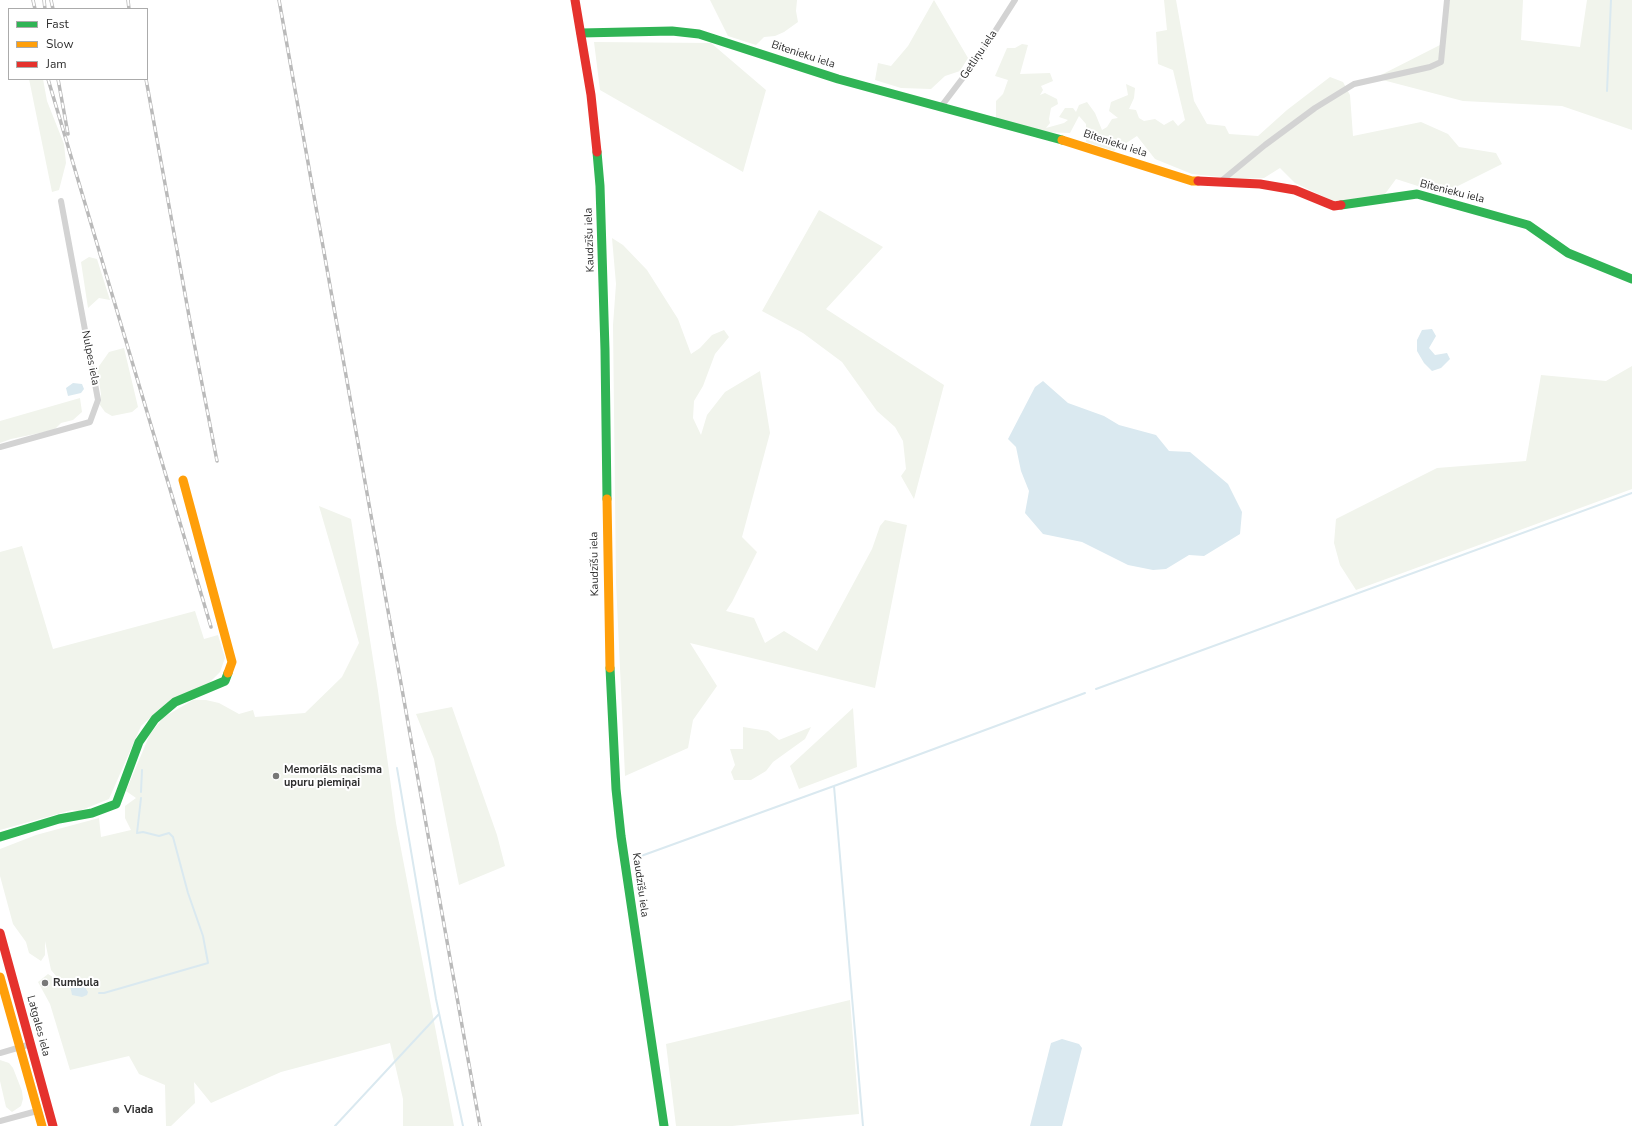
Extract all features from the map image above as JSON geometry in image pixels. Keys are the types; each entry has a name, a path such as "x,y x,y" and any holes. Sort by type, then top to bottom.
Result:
{"main road":[{"name":"Kaudzīšu iela","path":"575,0 582,33 600,186 608,626 616,789 621,836 664,1126"},
{"name":"Bitenieku iela","path":"582,33 672,31 699,34 838,79 940,108 1030,130 1192,181 1260,184 1295,190 1334,206 1417,194 1528,224 1568,253 1632,279"},
{"path":"0,837 59,819 92,813 116,804 139,742 155,719 176,702 225,681 232,662 183,480"},
{"name":"Latgales iela","path":"0,933 54,1126"},
{"path":"0,977 42,1126"},
{"path":"37,1111 48,1108"}],"street":[{"name":"Getliņu iela","path":"940,108 978,58 1015,0"},
{"path":"1220,182 1271,140 1315,108 1354,84 1430,67 1441,62 1447,0"},
{"name":"Nulpes iela","path":"0,447 90,422 98,400 61,201"},
{"path":"0,1053 31,1044"},
{"path":"0,1121 37,1111"}],"shaded area":[{"path":"710,0 797,0 796,11 798,22 784,32 775,36 764,37 756,45 728,36"},
{"path":"934,0 968,58 960,71 945,76 931,89 901,88 875,80 878,63 891,66 908,46"},
{"path":"1164,0 1176,0 1194,101 1207,124 1225,126 1229,134 1258,136 1287,110 1330,77 1343,82 1350,95 1353,136 1421,122 1448,134 1459,147 1496,153 1502,164 1458,186 1455,198 1396,179 1385,194 1335,202 1295,183 1280,168 1264,178 1239,179 1192,174 1155,159 1137,136 1114,151 1086,142 1086,124 1079,116 1070,133 1041,132 996,119 996,101 1003,94 1008,80 995,76 1007,48 1015,48 1022,44 1028,45 1020,74 1050,73 1053,81 1041,86 1043,90 1040,95 1045,93 1057,99 1058,104 1051,108 1049,119 1050,123 1046,128 1064,123 1068,120 1059,117 1065,108 1073,108 1076,112 1079,105 1087,102 1095,113 1102,130 1107,127 1112,119 1118,118 1109,111 1111,102 1128,95 1126,84 1135,88 1134,98 1129,109 1136,110 1139,118 1144,121 1155,119 1164,125 1173,120 1178,126 1185,120 1173,70 1158,64 1156,32 1167,30"},
{"path":"1450,0 1523,0 1521,40 1580,47 1587,0 1632,0 1632,130 1562,106 1463,101 1375,78 1440,45"},
{"path":"594,42 711,43 766,90 743,172 600,90"},
{"path":"29,80 43,80 47,101 64,144 66,163 59,190 52,192"},
{"path":"819,210 883,247 826,309 944,385 914,499 901,476 906,469 903,441 895,427 877,411 842,362 803,333 762,311"},
{"path":"612,238 623,245 647,270 678,319 691,354 700,348 712,335 724,330 729,337 715,354 703,386 694,401 693,418 701,435 707,415 725,392 760,371 770,433 742,537 757,552 726,611 754,618 765,643 784,631 817,651 872,549 880,526 885,520 907,525 875,688 690,643 717,686 693,720 688,748 625,776 616,582 613,325 616,284"},
{"path":"89,257 97,259 110,300 99,298 88,308 81,262"},
{"path":"1432,329 1436,336 1429,348 1435,355 1447,353 1450,359 1441,368 1432,371 1424,363 1417,351 1417,340 1422,330"},
{"path":"124,348 138,407 132,412 112,416 105,412 100,405 101,394 97,369 109,352"},
{"path":"1632,366 1632,489 1356,590 1340,565 1334,543 1336,519 1437,468 1526,461 1541,375 1606,381"},
{"path":"1043,381 1068,403 1104,416 1119,425 1156,435 1169,451 1190,452 1228,484 1242,512 1240,534 1204,556 1189,555 1166,569 1153,570 1128,565 1082,542 1043,534 1025,513 1029,491 1021,471 1016,447 1008,439 1035,387"},
{"path":"73,383 82,384 84,389 81,393 68,396 66,388"},
{"path":"80,398 82,412 73,420 61,423 54,430 11,439 0,443 0,421"},
{"path":"319,506 351,519 378,691 396,823 454,1126 403,1126 403,1099 390,1043 281,1072 211,1103 194,1082 195,1103 171,1126 166,1126 165,1085 139,1074 129,1056 70,1070 50,1004 38,982 48,974 62,983 51,970 45,941 45,955 41,961 29,953 26,942 13,924 0,876 0,849 36,835 99,818 101,837 131,830 125,818 125,806 136,798 126,791 150,734 164,717 193,700 206,700 219,703 239,714 253,710 255,717 305,713 342,677 359,643"},
{"path":"22,546 53,649 195,611 204,639 218,635 225,658 220,672 208,684 159,710 141,726 109,799 79,811 72,810 0,830 0,552"},
{"path":"452,707 497,835 505,866 459,885 434,759 416,714"},
{"path":"853,708 857,767 799,789 790,766"},
{"path":"743,727 768,731 779,740 811,727 805,739 773,762 766,771 751,780 734,780 731,772 735,765 730,749 743,749"},
{"path":"77,982 84,986 88,992 87,995 82,997 72,995 70,985"},
{"path":"850,1000 859,1114 732,1126 676,1126 666,1044"},
{"path":"1062,1039 1079,1044 1082,1048 1062,1126 1030,1126 1051,1043"},
{"path":"0,1060 9,1063 13,1068 22,1091 23,1099 21,1106 12,1112 6,1107 0,1081"}],"waterway":[{"path":"1607,91 1611,0"},
{"path":"1096,689 1632,493"},
{"path":"863,1126 834,786 1085,693"},
{"path":"397,768 436,999 463,1126"},
{"path":"141,792 142,770"},
{"path":"637,856 641,856 834,786"},
{"path":"99,993 104,993 208,963 203,936 188,893 173,837 169,833 159,836 143,832 137,833 141,798"},
{"path":"335,1126 439,1014"}],"railway":[{"path":"33,0 35,8"},
{"path":"44,0 45,8"},
{"path":"51,0 53,8"},
{"path":"128,0 129,8"},
{"path":"279,0 480,1126"},
{"path":"48,80 211,627"},
{"path":"58,80 68,134"},
{"path":"146,80 217,461"}],"traffic: fast":[{"path":"581,33 672,31 699,34 838,79 1062,140"},
{"path":"597,152 600,186 605,350 607,499"},
{"path":"1341,205 1417,194 1528,225 1568,253 1632,279"},
{"path":"610,668 616,789 621,836 664,1126"},
{"path":"0,837 59,819 92,813 116,804 139,742 155,719 175,702 225,681 228,673"}],"traffic: slow":[{"path":"1062,140 1192,181 1198,181"},
{"path":"183,480 232,662 228,673"},
{"path":"607,499 610,668"},
{"path":"0,977 42,1126"}],"traffic: jam":[{"path":"575,0 591,95 597,152"},
{"path":"1198,181 1260,184 1295,190 1334,206 1341,205"},
{"path":"0,933 53,1126"}],"place":[{"name":"Memoriāls nacisma upuru piemiņai","path":"276,776"},
{"name":"Rumbula","path":"45,983"},
{"name":"Viada","path":"116,1110"}]}
